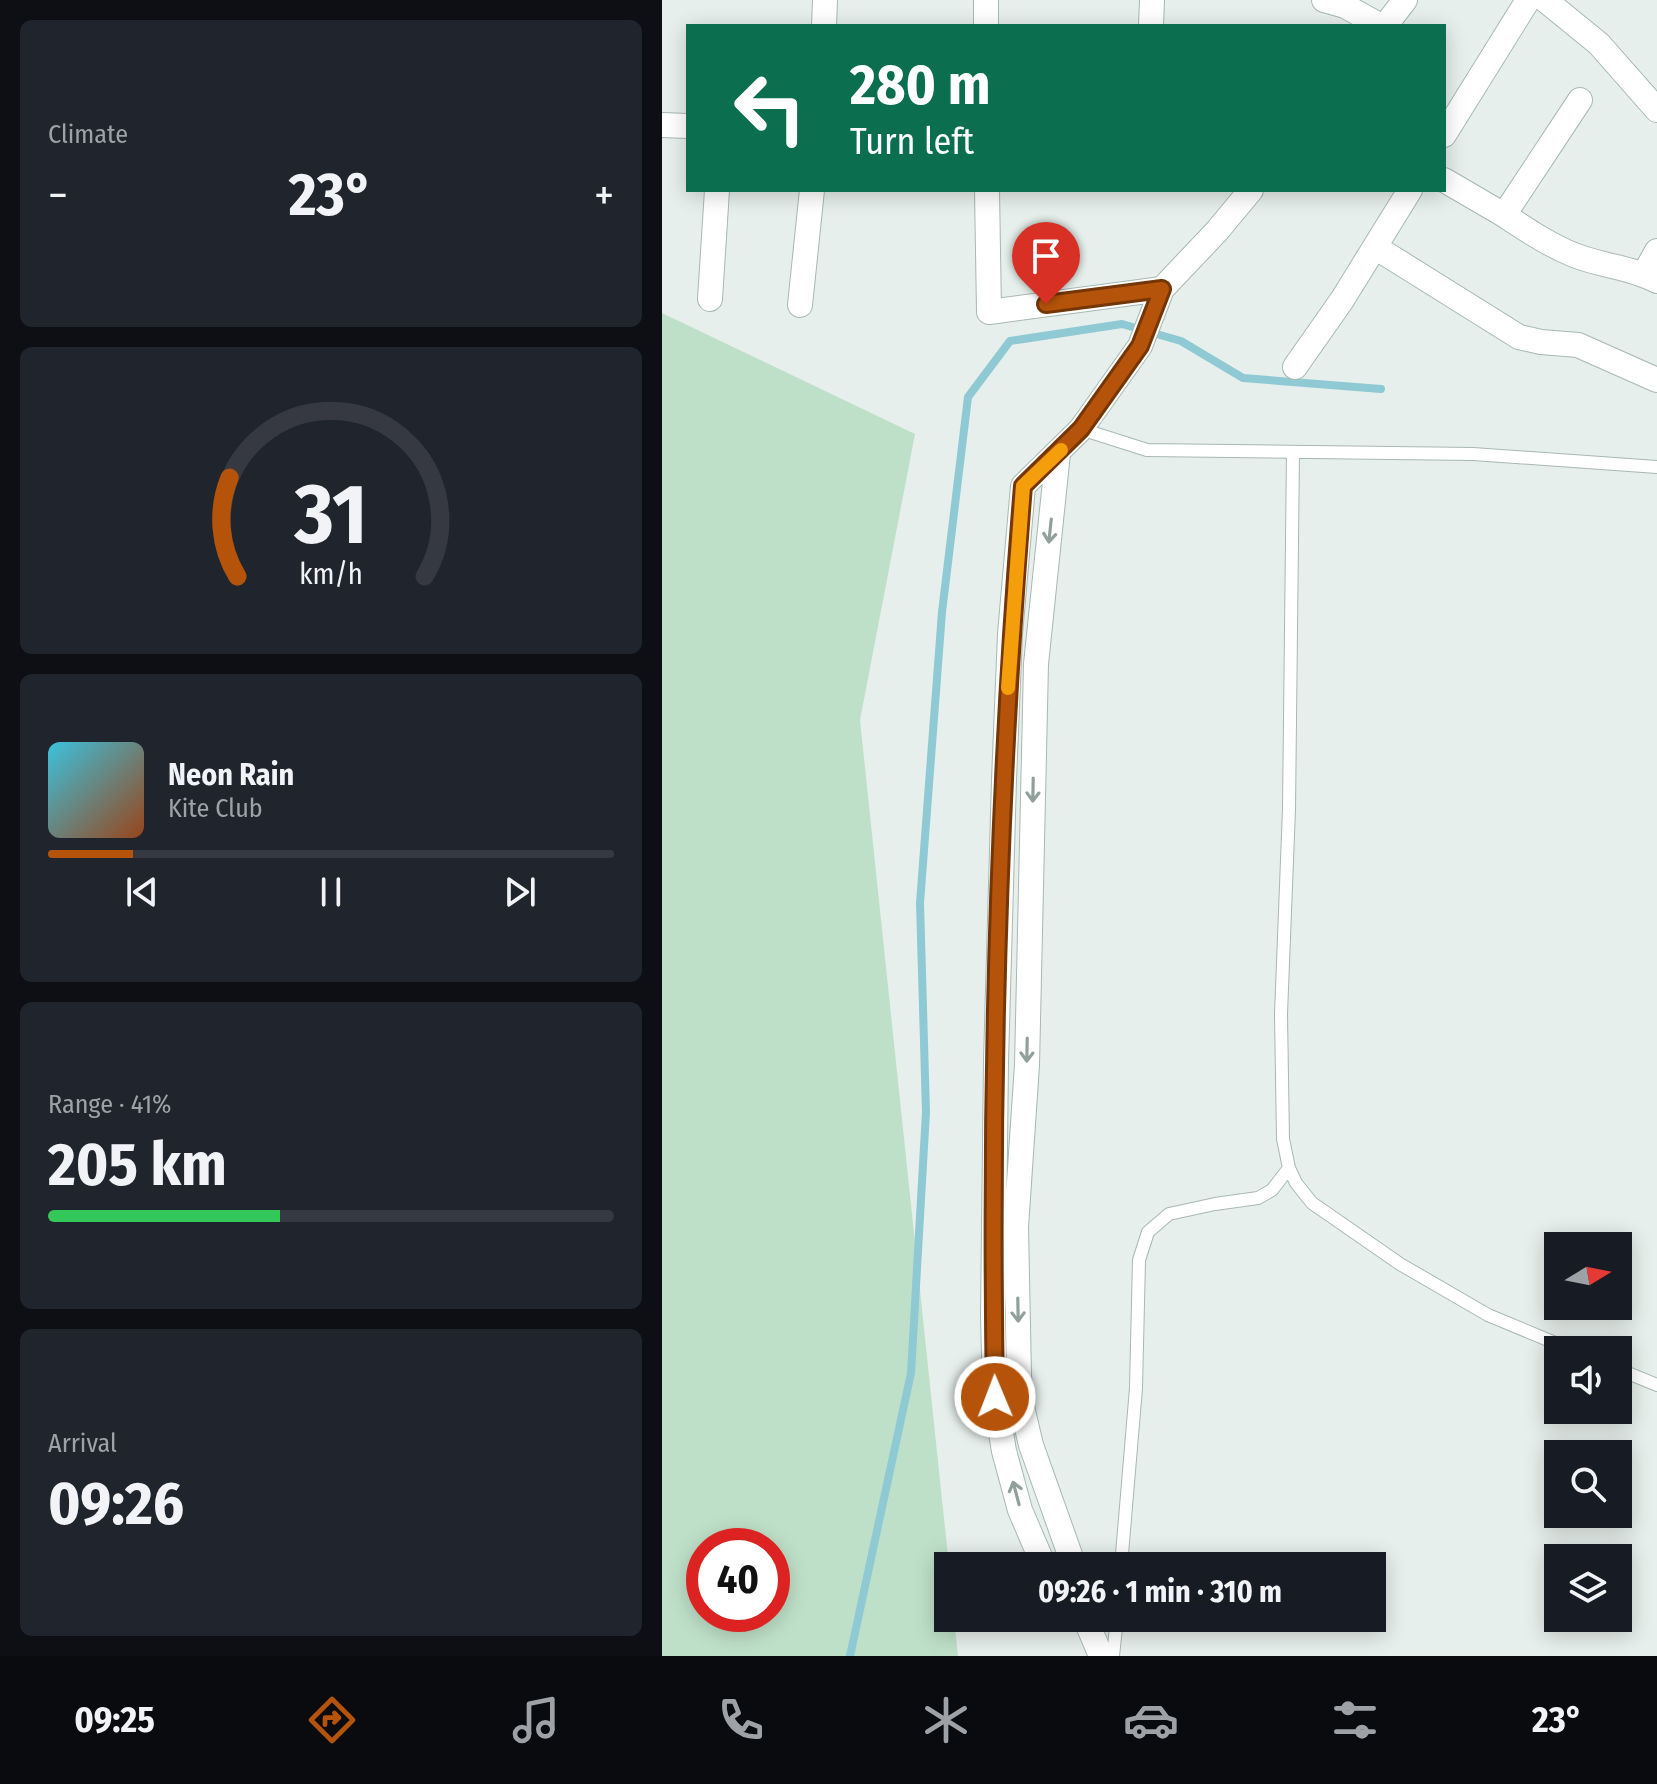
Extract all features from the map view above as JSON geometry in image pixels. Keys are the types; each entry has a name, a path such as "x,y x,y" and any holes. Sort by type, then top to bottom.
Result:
{"street":[{"path":"824,24 825,0"},
{"path":"986,0 986,24"},
{"path":"1151,24 1152,0"},
{"path":"1324,0 1345,6 1379,24"},
{"path":"1385,24 1405,0"},
{"path":"1446,132 1528,0"},
{"path":"1545,0 1599,44 1657,110"},
{"path":"1504,215 1580,100"},
{"path":"662,125 686,126"},
{"path":"1446,181 1546,242 1577,256 1650,278 1657,251"},
{"path":"710,299 717,192"},
{"path":"800,305 812,192"},
{"path":"987,192 989,312 1162,289"},
{"path":"1038,1552 1020,1510 1004,1451 995,1397 993,1221 996,1045 1011,620 1023,486 1081,429 1140,346 1162,289 1249,192"},
{"path":"1295,367 1409,192"},
{"path":"1375,247 1519,337 1578,345 1657,380"},
{"path":"1058,453 1036,664 1027,1065 1016,1242 1019,1376 1023,1411 1031,1445 1069,1552"},
{"path":"1091,1632 1101,1656"}],"lane":[{"path":"1081,429 1147,450 1473,454 1657,467"},
{"path":"1293,452 1289,809 1281,1014 1283,1139 1289,1168 1312,1203 1400,1264 1488,1315 1544,1338"},
{"path":"1122,1552 1136,1388 1139,1260 1148,1232 1169,1214 1258,1198 1272,1190 1289,1168"},
{"path":"1632,1375 1657,1385"},
{"path":"1113,1656 1116,1632"}],"green space":[{"path":"662,313 915,434 860,720 948,1552 934,1552 934,1632 955,1632 958,1656 662,1656"}],"waterway":[{"path":"850,1656 911,1373 926,1112 920,903 942,612 968,397 1010,341 1122,324 1181,341 1243,378 1381,389"}],"slow traffic":[{"path":"1008,688 1023,486 1061,450"}],"route":[{"path":"995,1397 993,1221 1002,843 1010,634 1023,486 1081,429 1140,346 1162,289 1046,304"}]}
